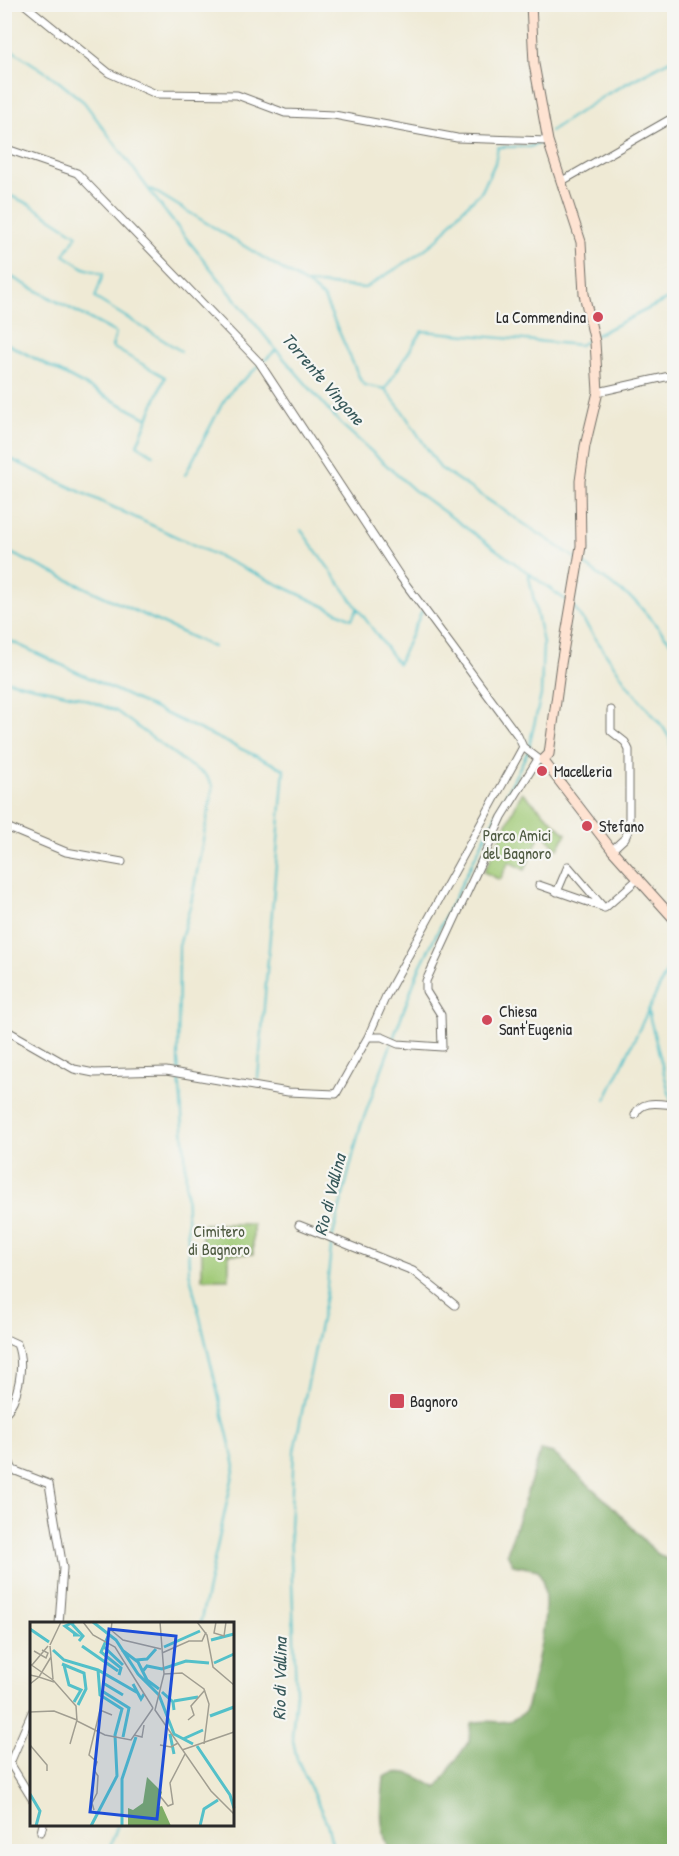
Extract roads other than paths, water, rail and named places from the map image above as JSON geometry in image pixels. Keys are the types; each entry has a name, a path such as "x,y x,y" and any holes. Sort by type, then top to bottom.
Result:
{"street":[{"path":"24,4 110,73 156,94 237,95 285,113 334,115 457,138 548,141"},
{"path":"368,1037 442,1047 441,1015 426,991 426,981 502,817 541,760 549,754 581,546 580,481 583,458 598,392 595,342 584,294 581,242 548,141 534,64 531,4"},
{"path":"562,181 675,117"},
{"path":"4,148 77,173 259,362 399,575 527,748 541,760 612,850 675,919"},
{"path":"598,392 675,375"},
{"path":"611,710 611,731 625,742 629,750 629,830 625,838 612,850"},
{"path":"4,1029 74,1069 94,1073 179,1073 288,1092 331,1095 339,1092 368,1037 386,996 527,748"},
{"path":"4,826 66,852 122,862"},
{"path":"557,891 568,866 604,908"},
{"path":"604,908 639,878"},
{"path":"539,885 604,908"},
{"path":"635,1115 644,1104 675,1104"},
{"path":"299,1225 413,1271 455,1305"},
{"path":"4,1338 17,1344 20,1355 15,1399 4,1415"},
{"path":"4,1449 13,1470 49,1484 63,1568 59,1622"},
{"path":"30,1717 10,1763 30,1796"}],"waterway":[{"name":"Torrente Vingone","path":"4,45 53,77 84,102 167,214 273,346 341,424 414,490 567,601"},
{"path":"550,131 607,94 674,58"},
{"path":"307,283 365,288 413,258 438,239 459,213 482,191 495,163 498,147 530,147 538,143"},
{"path":"151,189 308,285 324,298 361,381 364,385 385,389 440,468 577,559"},
{"path":"4,193 29,204 77,235 64,255 84,268 103,274 95,298 181,351"},
{"path":"4,273 116,333 112,347 165,377 137,445 153,455"},
{"path":"596,335 674,296"},
{"path":"385,389 422,331 580,345 591,338"},
{"path":"4,342 148,419"},
{"path":"263,362 276,350"},
{"path":"185,475 222,404 231,391 259,366"},
{"path":"4,456 352,619 358,608"},
{"path":"301,530 398,664 422,611"},
{"path":"4,550 213,647"},
{"path":"581,562 636,602 674,646"},
{"name":"Rio di Vallina","path":"334,1852 327,1823 297,1759 292,1736 296,1692 290,1527 294,1451 326,1295 332,1239 360,1128 419,969 528,751 541,695 543,643 528,572"},
{"name":"Torrente Vingone","path":"574,607 629,687 663,727 670,739 674,770"},
{"path":"4,638 284,769 258,1078"},
{"path":"4,680 79,697 116,711 206,775 213,787 191,903 179,946 178,1061 185,1154 189,1271 235,1466 200,1622"},
{"path":"606,1099 674,956"},
{"path":"648,1011 671,1100"},
{"path":"108,1852 117,1826"}],"place":[{"name":"La Commendina","path":"598,317"},
{"name":"Macelleria","path":"542,771"},
{"name":"Stefano","path":"587,826"},
{"name":"Chiesa Sant'Eugenia","path":"487,1020"},
{"name":"Bagnoro","path":"397,1401"}],"park label":[{"name":"Parco Amici del Bagnoro","path":"517,844"},
{"name":"Cimitero di Bagnoro","path":"219,1240"}]}
